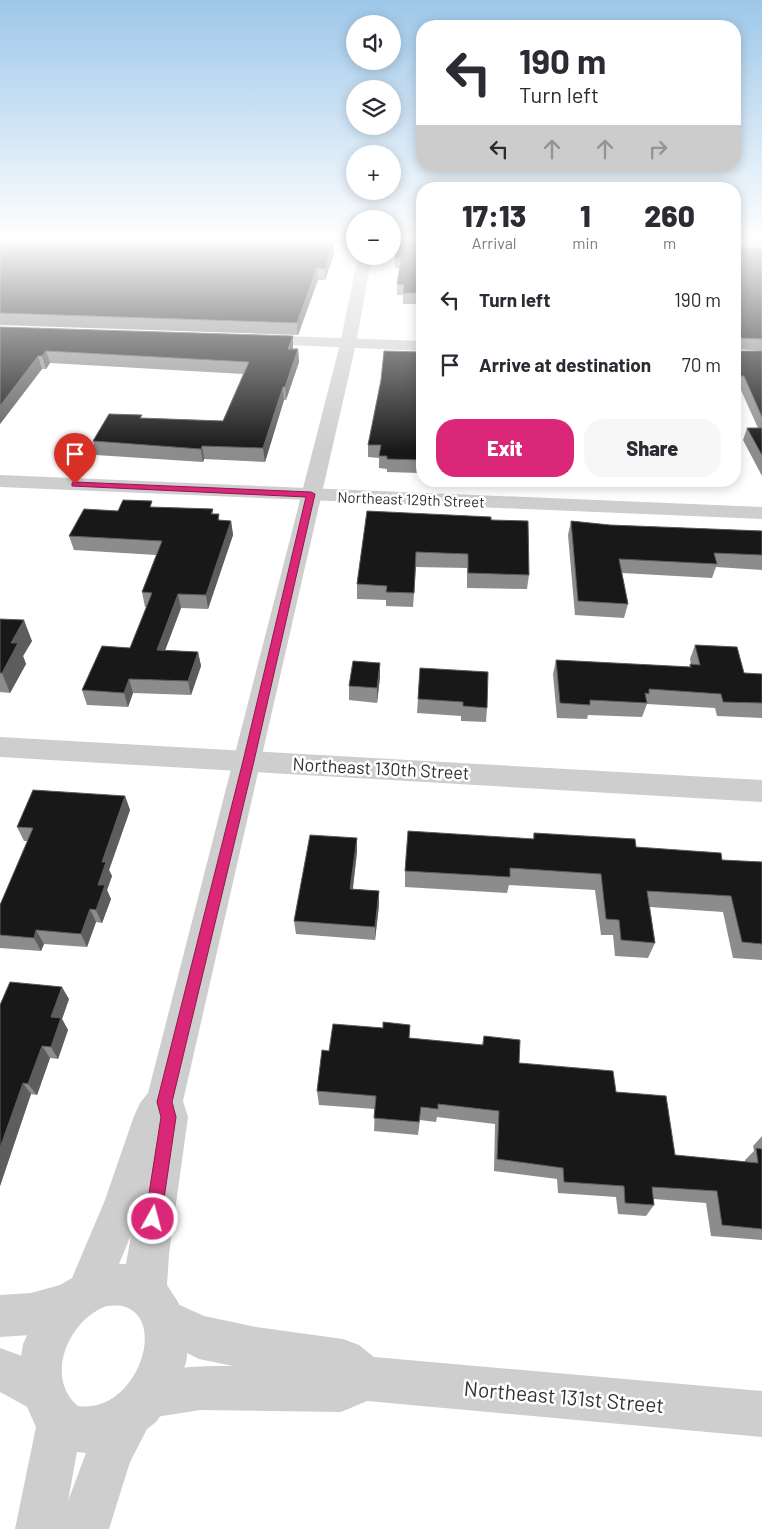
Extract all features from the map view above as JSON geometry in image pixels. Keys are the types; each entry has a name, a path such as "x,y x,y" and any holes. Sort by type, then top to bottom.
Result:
{"street":[{"path":"39,1529 51,1407 40,1371 44,1347 56,1321 79,1297 120,1210 153,1116 164,1102 248,761 355,308"},
{"path":"236,340 416,346"},
{"name":"Northeast 129th Street","path":"0,481 762,513"},
{"name":"Northeast 130th Street","path":"0,747 762,791"},
{"path":"85,1529 101,1470 113,1442 140,1407 162,1371 166,1349 166,1327 154,1306 148,1254 168,1117 164,1102"},
{"path":"0,1316 31,1314 107,1285 129,1286 199,1337 256,1349 343,1361 366,1379"},
{"path":"0,1370 27,1380 51,1407 86,1431 109,1428 140,1407"},
{"name":"Northeast 131st Street","path":"140,1407 200,1388 341,1390 366,1379 762,1414"}],"building":[{"path":"0,308 302,308 297,323 0,313"},
{"path":"741,308 762,308 762,339 741,338"},
{"path":"0,327 293,336 288,349 298,349 263,448 202,446 201,449 93,441 109,414 142,415 140,418 223,421 249,362 46,351 42,356 38,356 0,406"},
{"path":"384,351 416,352 416,460 387,459 387,456 379,456 381,445 368,445 381,380"},
{"path":"741,351 762,351 762,417 744,376 741,376"},
{"path":"747,428 762,428 762,455"},
{"path":"123,500 152,501 150,507 213,509 211,514 219,514 218,520 231,521 206,595 178,594 157,650 198,652 188,681 129,679 124,693 82,690 102,646 130,648 152,593 142,592 162,541 69,536 84,509 118,511"},
{"path":"367,511 491,517 491,520 528,521 529,575 468,573 468,554 416,552 414,593 386,592 387,586 357,584"},
{"path":"571,521 610,525 762,531 762,555 714,553 717,564 619,559 628,604 578,601"},
{"path":"0,619 24,620 11,643 18,643 2,673 0,673"},
{"path":"695,645 737,647 744,673 762,674 762,703 723,702 721,694 649,689 649,694 645,693 647,703 590,700 590,705 560,703 556,660 691,667 690,664 700,665"},
{"path":"353,661 380,663 377,688 349,686"},
{"path":"420,668 488,672 487,708 463,706 463,702 418,699"},
{"path":"33,790 125,796 102,862 106,862 98,885 105,885 96,910 90,909 81,934 36,930 34,938 0,935 0,905 33,828 17,827"},
{"path":"408,831 534,839 534,833 635,839 636,847 721,853 722,860 762,862 762,944 742,942 731,896 647,891 655,943 621,940 619,920 606,919 601,874 510,868 510,877 405,871"},
{"path":"310,835 357,838 350,889 379,891 375,927 294,921"},
{"path":"10,982 62,987 51,1017 61,1018 51,1047 42,1046 28,1084 23,1083 0,1148 0,1005"},
{"path":"383,1022 410,1025 409,1038 483,1045 484,1036 520,1040 519,1063 613,1071 616,1092 666,1096 675,1155 758,1163 756,1148 762,1149 762,1229 722,1225 717,1191 652,1187 654,1205 625,1203 624,1186 564,1182 563,1168 497,1159 499,1111 438,1104 438,1109 421,1107 419,1122 374,1118 376,1096 317,1091 322,1050 329,1051 333,1024 383,1028"}],"route":[{"path":"75,484 311,494 248,761 164,1102 168,1117 153,1219"}]}
